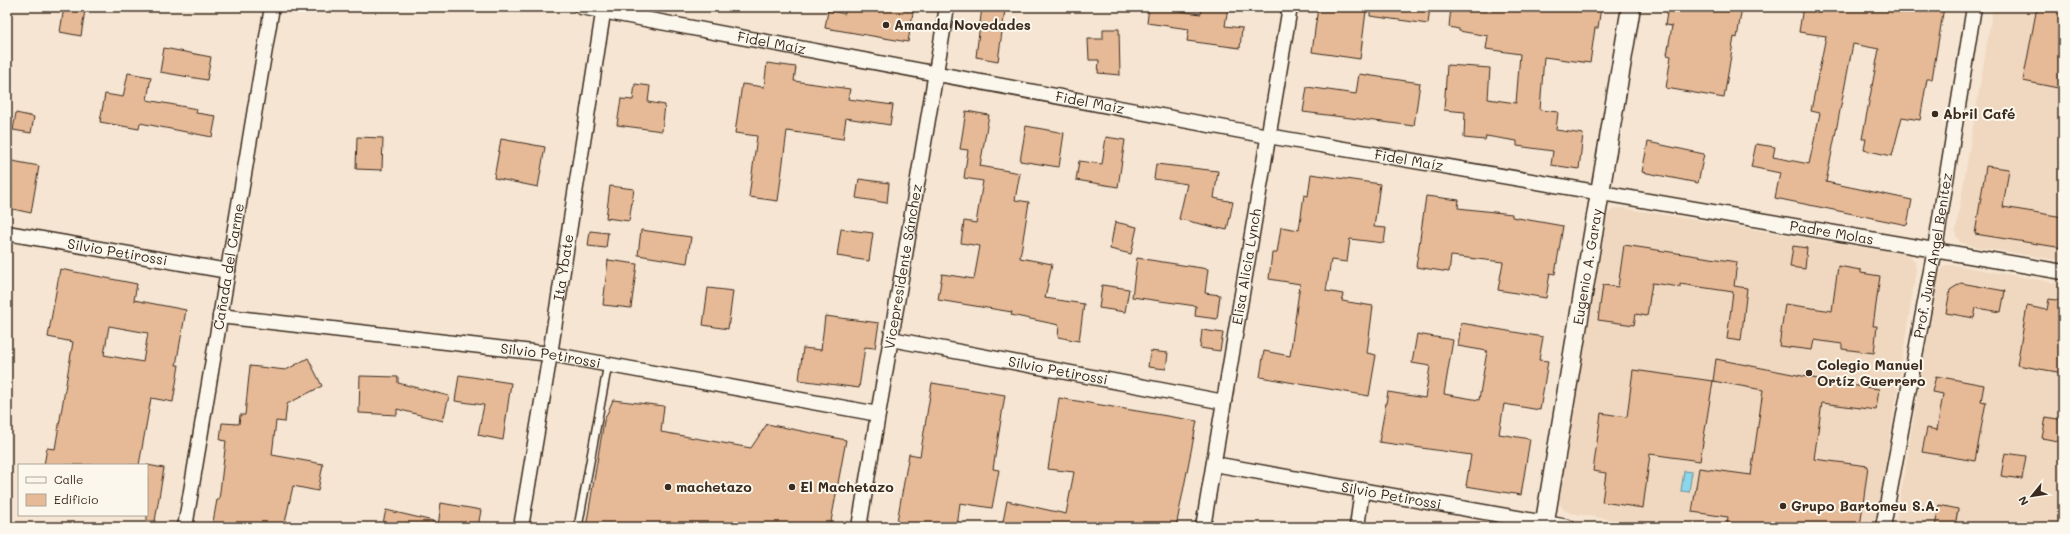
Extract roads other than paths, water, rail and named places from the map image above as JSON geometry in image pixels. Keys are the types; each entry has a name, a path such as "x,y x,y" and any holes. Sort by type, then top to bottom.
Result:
{"street":[{"name":"Cañada del Carme","path":"185,527 272,7"},
{"name":"Fidel Maíz","path":"581,7 604,9 1268,136 1600,193"},
{"name":"Vicepresidente Sánchez","path":"860,527 947,7"},
{"name":"Elisa Alicia Lynch","path":"1203,527 1290,7"},
{"name":"Eugenio A. Garay","path":"1544,525 1631,7"},
{"name":"Prof. Juan Angel Benitez","path":"1884,527 1935,249 1974,7"},
{"name":"Ita Ybate","path":"521,527 550,354 604,9"},
{"name":"Padre Molas","path":"1600,193 2063,272"},
{"name":"Silvio Petirossi","path":"7,233 228,271"},
{"name":"Silvio Petirossi","path":"220,316 550,354 878,414"},
{"name":"Silvio Petirossi","path":"891,338 1224,402"},
{"name":"Silvio Petirossi","path":"1214,464 1362,490 1544,525 1568,527"},
{"path":"1357,527 1362,490"}],"lane":[{"path":"578,527 608,364"}],"water":[{"path":"1684,471 1692,472 1689,492 1681,491"}],"place":[{"name":"Amanda Novedades","path":"886,25"},
{"name":"Abril Café","path":"1935,114"},
{"name":"Colegio Manuel Ortíz Guerrero","path":"1809,373"},
{"name":"machetazo","path":"668,487"},
{"name":"El Machetazo","path":"792,487"},
{"name":"Grupo Bartomeu S.A.","path":"1783,506"}]}
